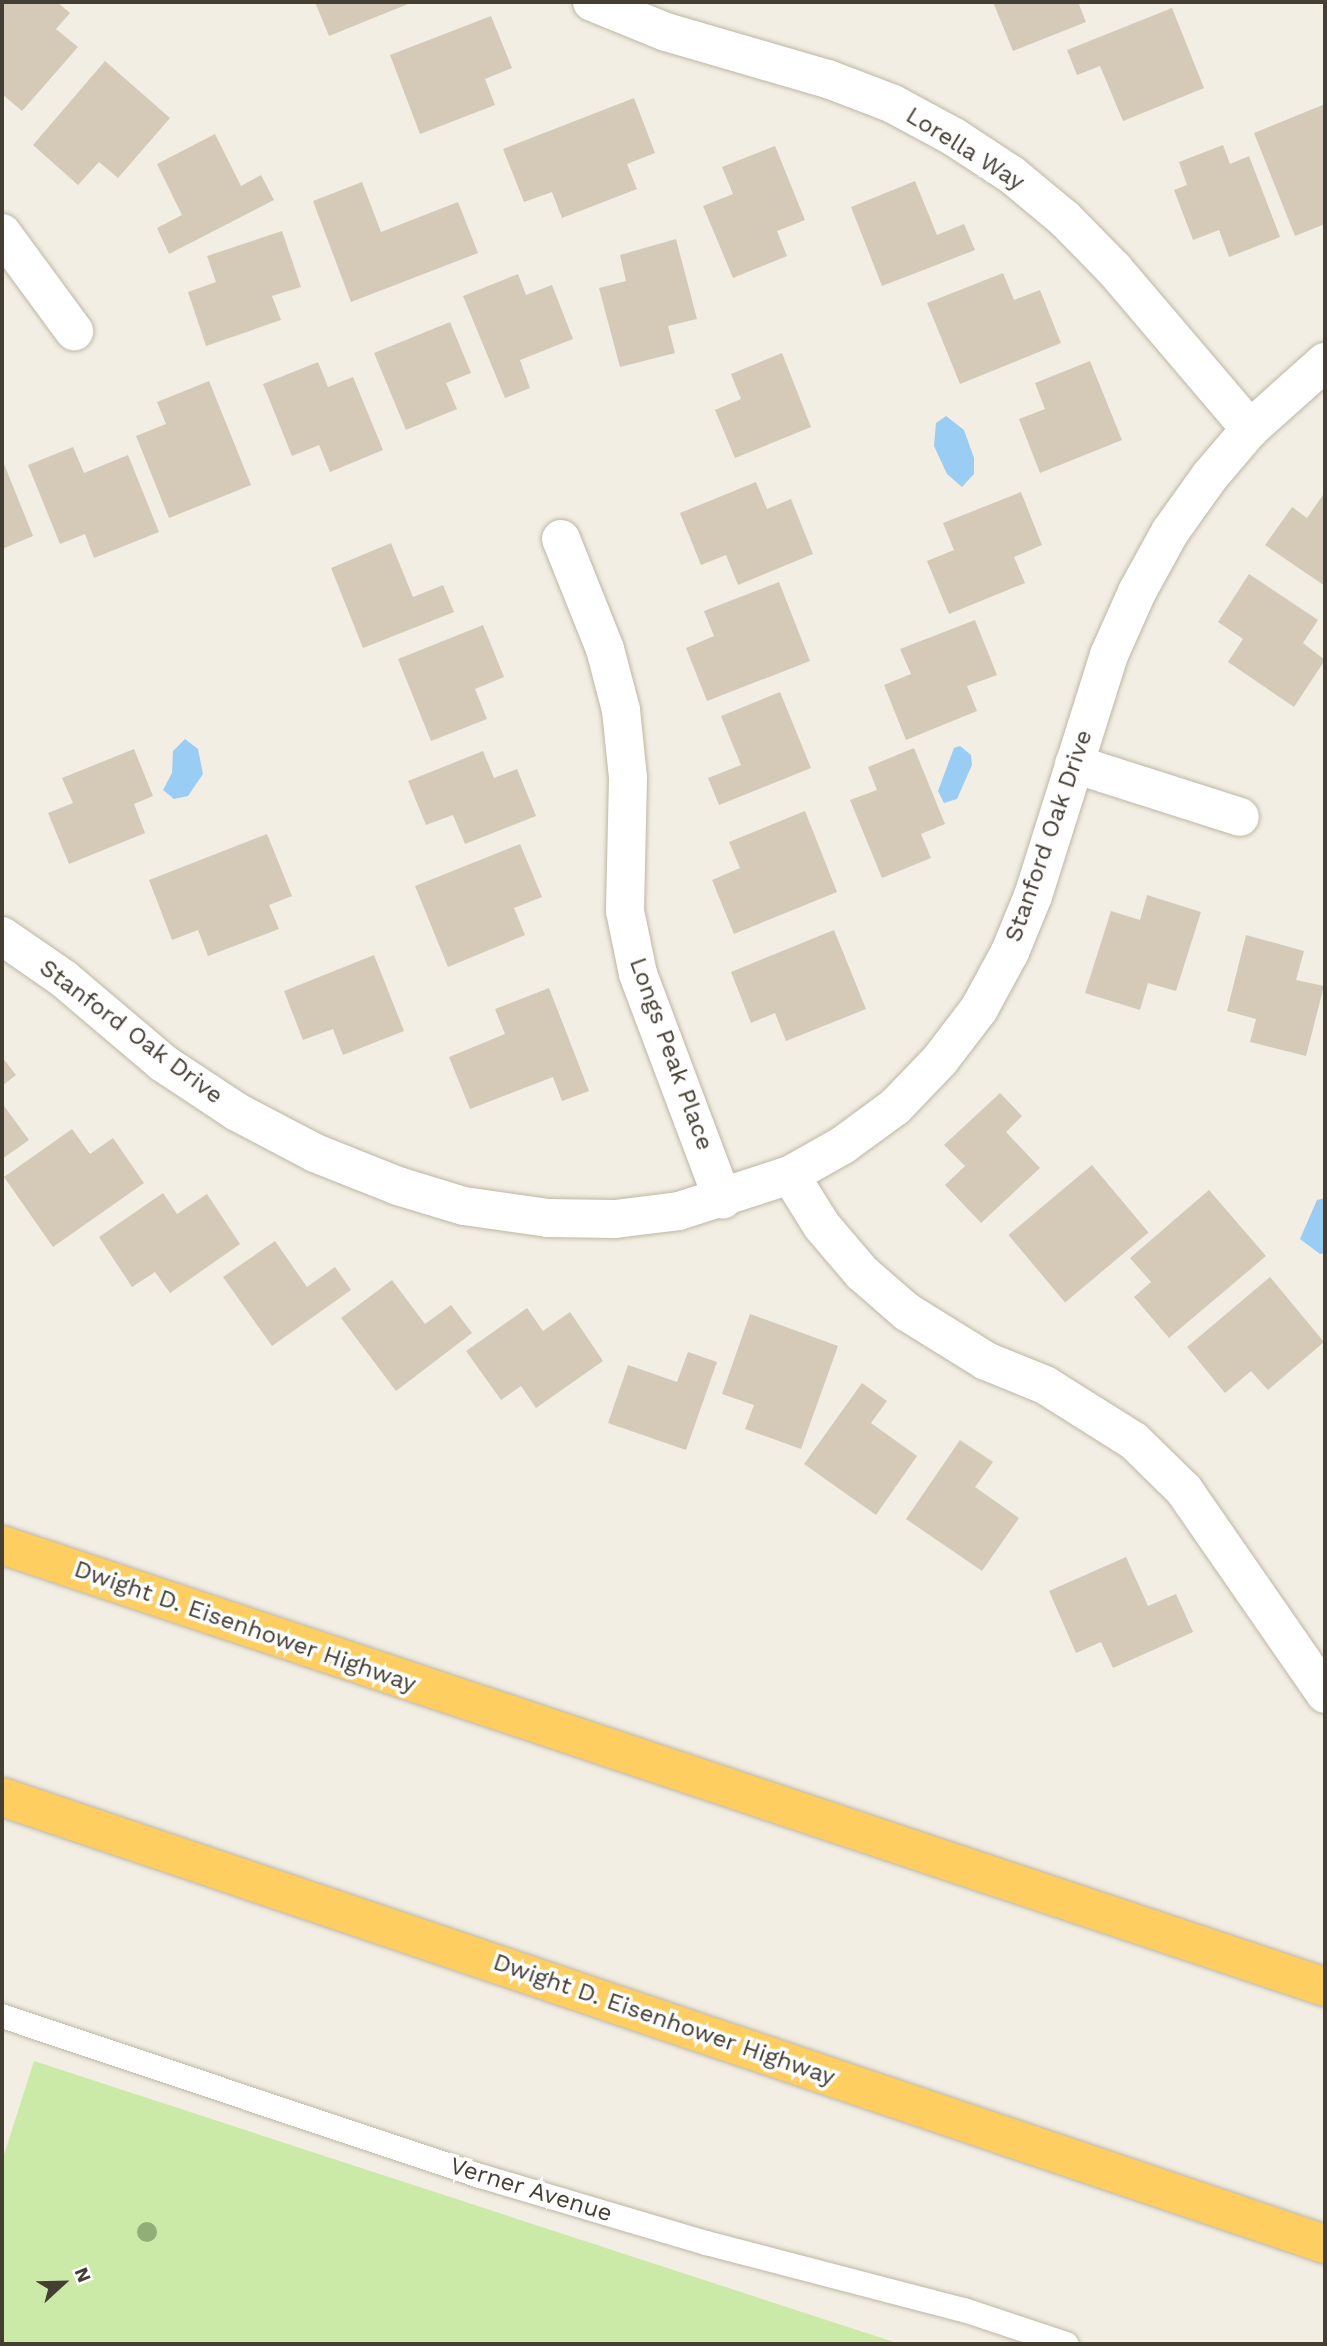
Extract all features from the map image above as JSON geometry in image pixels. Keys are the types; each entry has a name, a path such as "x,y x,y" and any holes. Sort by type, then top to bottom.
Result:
{"highway":[{"name":"Dwight D. Eisenhower Highway","path":"2,1545 1325,1987"},
{"name":"Dwight D. Eisenhower Highway","path":"2,1797 1325,2244"}],"street":[{"name":"Lorella Way","path":"592,2 670,17 893,104 1012,175 1065,219 1114,269 1250,429"},
{"path":"2,233 74,331"},
{"name":"Stanford Oak Drive","path":"2,936 64,979 163,1063 237,1112 316,1153 398,1186 464,1206 548,1218 615,1219 679,1211 723,1200 790,1175 843,1145 895,1107 940,1060 979,1009 1010,952 1033,896 1110,655 1137,592 1170,532 1250,429 1325,362"},
{"name":"Longs Peak Place","path":"561,539 605,649 621,710 628,778 624,900 638,974 723,1200"},
{"path":"1074,764 1240,817"},
{"path":"790,1175 838,1245 906,1312 958,1346 1045,1385 1106,1421 1184,1490 1325,1694"}],"lane":[{"name":"Verner Avenue","path":"2,2016 480,2176 706,2243 964,2310 1066,2344"}],"green space":[{"path":"34,2061 900,2344 2,2344 2,2161"}],"water":[{"path":"946,416 964,430 974,458 974,474 962,487 947,474 934,446 936,423"},
{"path":"185,739 198,749 203,774 188,796 174,799 163,790 172,773 173,751"},
{"path":"960,746 971,755 972,765 957,799 944,803 938,791 954,748"},
{"path":"1325,1198 1325,1253 1320,1254 1300,1239 1317,1200"}],"building":[{"path":"2,2 57,2 70,13 56,29 78,47 22,111 2,94"},
{"path":"315,2 413,2 329,36"},
{"path":"993,2 1078,2 1086,22 1013,51"},
{"path":"1172,8 1204,88 1123,121 1100,66 1077,75 1067,50"},
{"path":"491,16 512,68 485,79 495,105 420,134 390,55"},
{"path":"105,61 170,118 118,178 99,162 78,185 33,145"},
{"path":"634,98 655,153 627,164 637,189 562,218 552,192 524,202 503,149"},
{"path":"1325,104 1325,224 1295,236 1254,133"},
{"path":"215,134 241,186 261,175 274,200 169,254 157,228 182,215 157,164"},
{"path":"1223,145 1230,164 1249,156 1280,237 1229,257 1219,230 1193,240 1174,190 1187,185 1179,162"},
{"path":"775,146 805,220 777,231 787,256 733,278 703,206 733,194 722,167"},
{"path":"915,181 937,235 964,224 975,250 882,286 851,207"},
{"path":"362,182 381,232 458,202 478,253 351,302 313,201"},
{"path":"282,231 301,287 272,296 281,320 206,346 188,292 216,282 207,256"},
{"path":"676,239 697,319 668,326 675,353 620,367 599,288 626,281 620,255"},
{"path":"1003,273 1014,300 1040,290 1061,343 960,384 927,303"},
{"path":"518,274 526,295 552,285 573,339 520,360 530,388 505,398 463,296"},
{"path":"450,322 471,373 446,383 457,409 406,430 374,353"},
{"path":"782,353 811,427 735,458 715,410 741,399 731,374"},
{"path":"1090,361 1122,440 1040,473 1019,419 1045,409 1035,383"},
{"path":"318,362 328,387 353,377 383,450 330,472 319,445 292,456 263,384"},
{"path":"209,381 251,485 169,518 136,436 166,424 157,402"},
{"path":"73,447 84,473 128,455 159,532 94,558 85,534 60,544 28,465"},
{"path":"2,459 33,536 2,549"},
{"path":"756,482 767,509 791,499 813,554 738,585 726,555 701,565 680,513"},
{"path":"1021,492 1042,545 1014,557 1025,583 949,614 927,561 954,550 943,523"},
{"path":"1325,492 1325,586 1265,545 1292,507 1307,518"},
{"path":"391,543 413,597 443,585 454,612 363,648 331,568"},
{"path":"1249,574 1318,620 1303,643 1325,660 1294,707 1228,662 1243,639 1218,622"},
{"path":"779,582 810,661 707,701 686,648 714,636 704,611"},
{"path":"975,620 997,675 967,686 977,711 906,740 884,685 911,674 900,649"},
{"path":"483,625 504,677 475,689 487,719 431,741 398,659"},
{"path":"780,692 811,768 719,805 708,778 741,765 721,716"},
{"path":"914,748 945,824 921,834 931,858 882,878 850,800 877,790 868,767"},
{"path":"134,749 153,796 134,804 145,833 69,864 48,813 73,803 62,778"},
{"path":"483,751 494,778 517,769 536,816 465,844 453,815 426,825 408,781"},
{"path":"805,811 837,892 734,934 712,880 740,868 729,842"},
{"path":"267,834 292,896 269,905 279,929 208,956 198,930 172,940 149,880"},
{"path":"520,844 542,897 514,908 525,935 448,967 415,886"},
{"path":"1147,895 1201,912 1176,991 1148,983 1140,1010 1085,993 1111,911 1140,920"},
{"path":"834,930 866,1009 786,1041 775,1013 751,1023 731,972"},
{"path":"1246,935 1304,951 1296,980 1324,986 1306,1056 1250,1042 1256,1019 1227,1011"},
{"path":"374,955 404,1031 343,1055 333,1029 303,1040 284,991"},
{"path":"549,988 589,1091 562,1101 553,1077 470,1109 449,1057 505,1034 495,1009"},
{"path":"2,1057 16,1075 2,1086"},
{"path":"1000,1093 1022,1116 1006,1132 1040,1168 981,1223 945,1185 965,1166 944,1145"},
{"path":"2,1103 29,1140 2,1159"},
{"path":"72,1129 90,1154 113,1138 144,1183 53,1247 4,1177"},
{"path":"1092,1165 1149,1232 1065,1302 1009,1235"},
{"path":"1209,1190 1266,1256 1169,1338 1134,1297 1151,1282 1130,1258"},
{"path":"163,1193 177,1214 207,1194 240,1244 170,1293 155,1272 132,1287 99,1237"},
{"path":"275,1241 307,1287 335,1267 351,1290 272,1346 223,1277"},
{"path":"1270,1277 1324,1342 1268,1390 1251,1371 1225,1393 1187,1347"},
{"path":"392,1280 425,1324 451,1305 472,1333 396,1391 341,1318"},
{"path":"527,1308 543,1331 570,1312 603,1361 536,1408 521,1386 501,1400 466,1351"},
{"path":"750,1314 838,1346 801,1449 745,1429 754,1405 722,1394"},
{"path":"688,1352 717,1362 686,1450 608,1423 628,1365 677,1382"},
{"path":"862,1383 887,1401 871,1423 917,1456 876,1515 804,1464"},
{"path":"960,1440 993,1462 975,1487 1019,1518 982,1571 906,1519"},
{"path":"1126,1557 1148,1606 1176,1594 1193,1632 1113,1668 1101,1642 1076,1653 1049,1591"}]}
